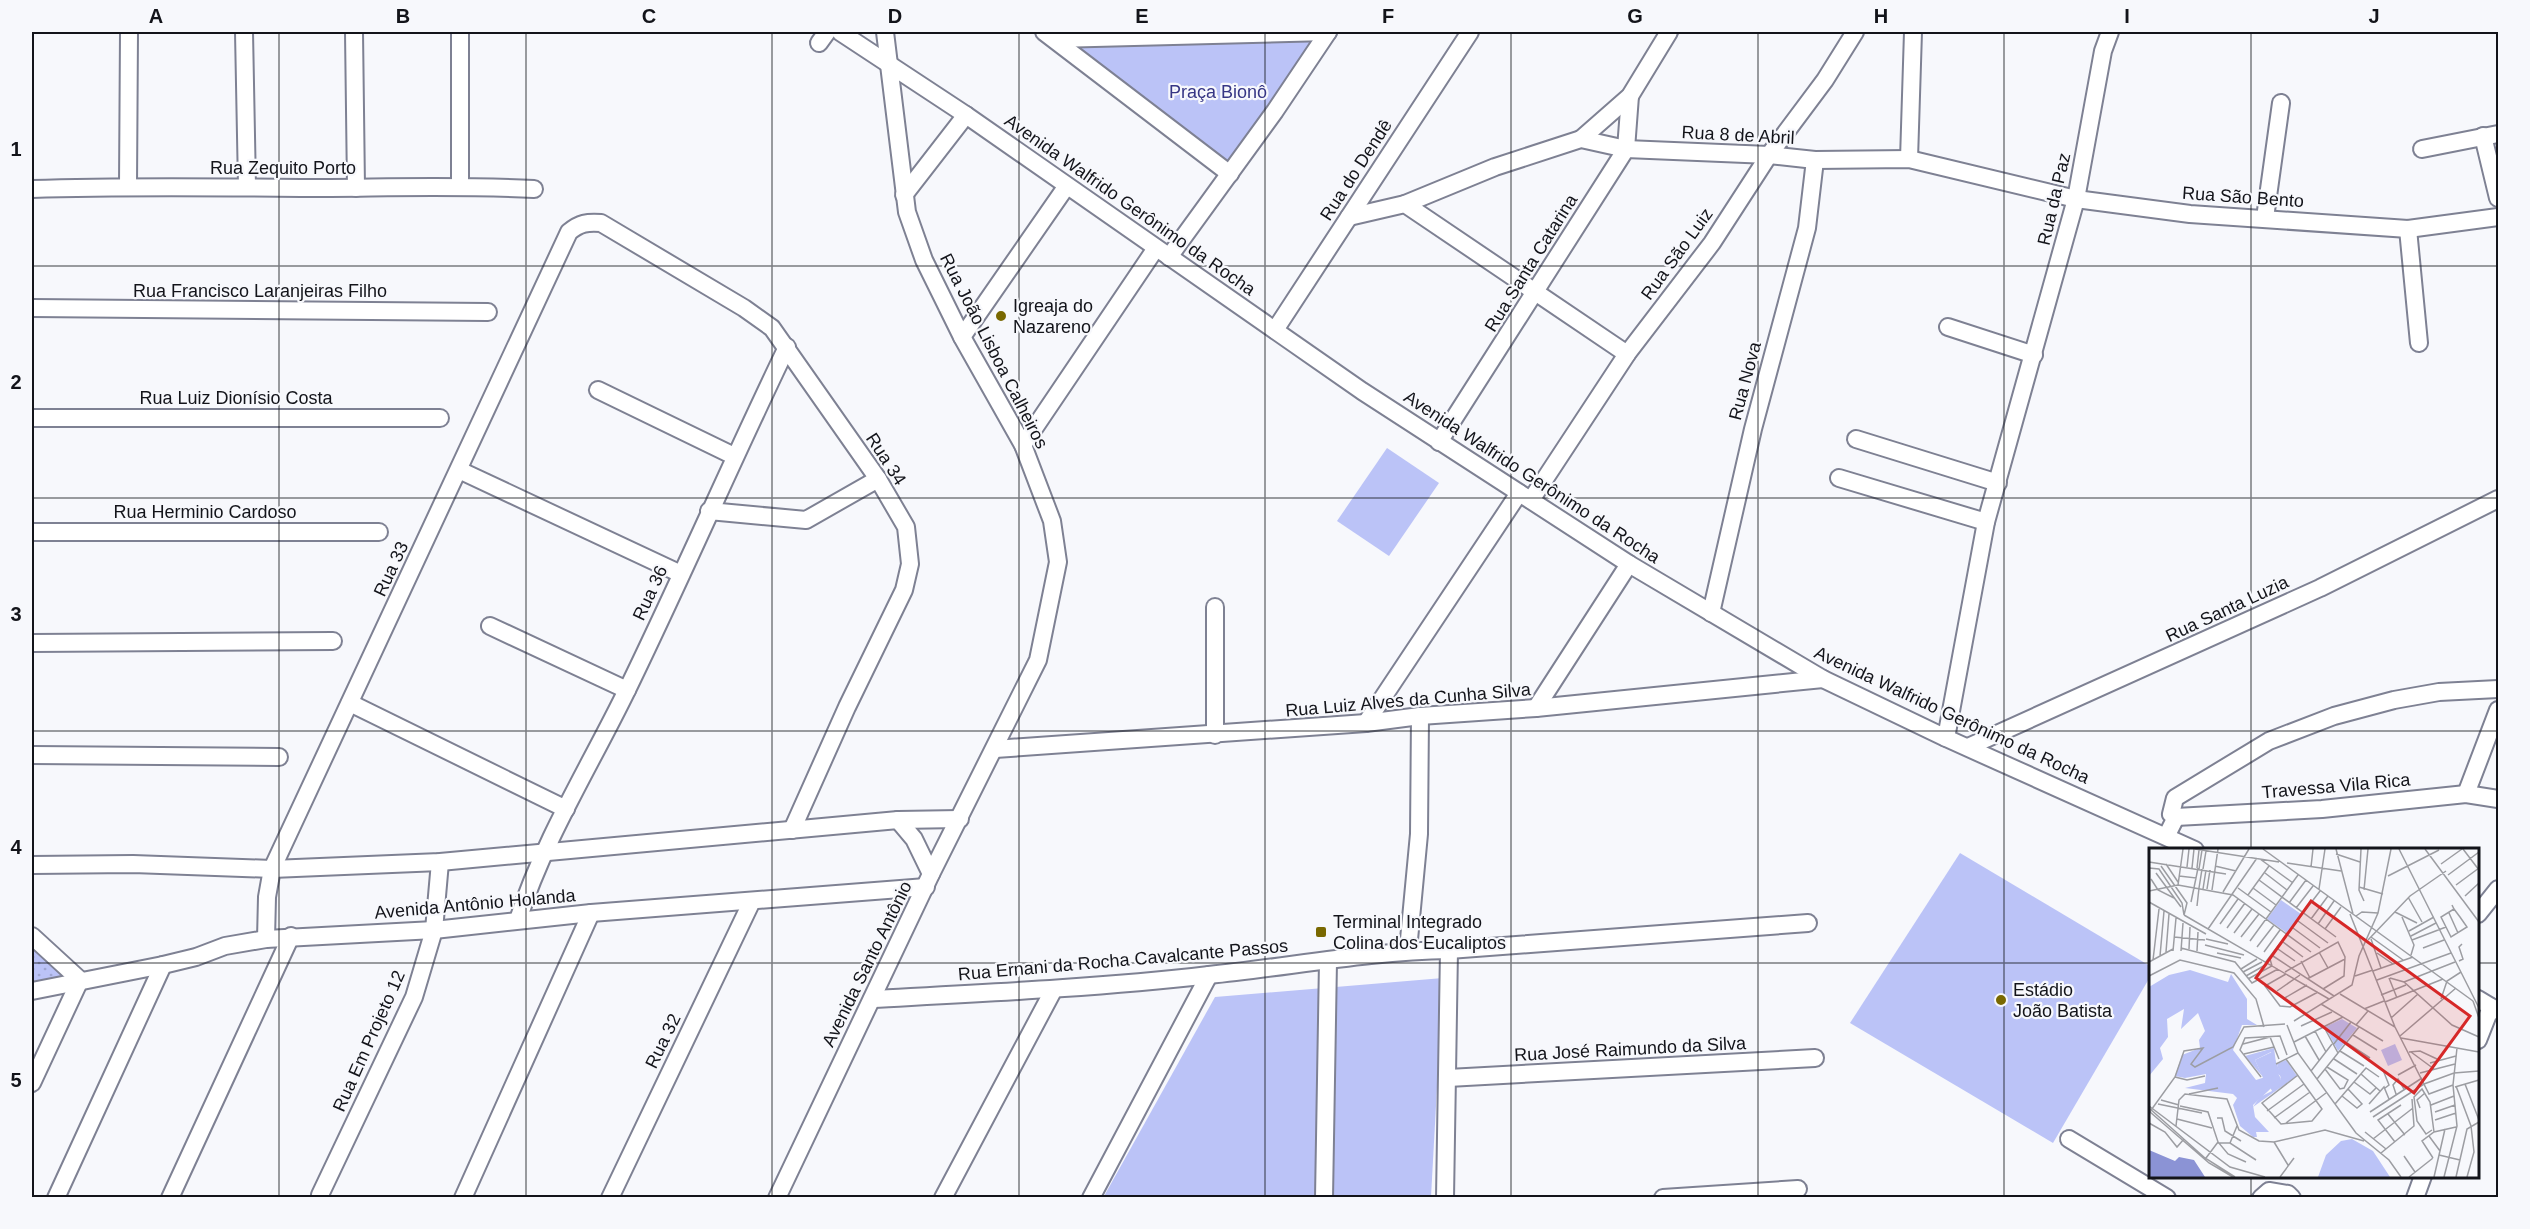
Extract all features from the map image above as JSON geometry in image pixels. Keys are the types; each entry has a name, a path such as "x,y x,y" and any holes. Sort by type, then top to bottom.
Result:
{"street":[{"path":"128,185 129,32"},
{"path":"244,32 247,188"},
{"path":"354,32 356,188"},
{"path":"460,32 460,186"},
{"path":"842,33 867,32"},
{"name":"Rua João Lisboa Calheiros","path":"885,32 907,213 924,260 962,337 1023,445 1052,521 1058,562 1038,660 996,749"},
{"path":"1050,35 1328,32"},
{"path":"1023,445 1162,253 1230,174 1328,32"},
{"name":"Rua do Dendê","path":"1275,330 1470,32"},
{"name":"Rua Santa Catarina","path":"1581,139 1630,96 1669,32"},
{"name":"Rua São Luiz","path":"1366,723 1627,354 1712,243 1769,155 1825,80 1855,32"},
{"path":"1909,159 1913,32"},
{"name":"Rua da Paz","path":"2097,32 2103,51"},
{"name":"Rua da Paz","path":"1946,738 1986,522 2076,199 2103,51 2110,32"},
{"name":"Avenida Walfrido Gerônimo da Rocha","path":"842,33 966,115 1162,253 1440,442 1629,564 1823,679 1946,738 2193,848"},
{"path":"1050,35 1230,174"},
{"path":"894,105 922,85"},
{"name":"Rua Santa Catarina","path":"1440,442 1626,148 1630,96"},
{"path":"2265,218 2281,103"},
{"path":"904,195 966,115"},
{"path":"2422,149 2491,135 2499,198"},
{"name":"Rua 8 de Abril","path":"1349,217 1405,204 1496,167 1581,139 1626,148 1769,155 1815,160 1909,159 2076,199"},
{"name":"Rua Nova","path":"1711,613 1753,429 1806,228 1815,160"},
{"name":"Rua Zequito Porto","path":"32,189 128,185 247,188 460,186 534,189"},
{"path":"962,337 1066,186"},
{"name":"Rua São Bento","path":"2076,199 2190,214 2408,229 2499,217"},
{"path":"1405,204 1627,354"},
{"name":"Rua 34","path":"578,224 587,222 602,224 744,308 772,328 878,479 906,527 910,564 904,590 792,830"},
{"name":"Rua 33","path":"266,939 267,897 272,869 569,232 578,224"},
{"path":"2408,229 2419,343"},
{"name":"Rua Francisco Laranjeiras Filho","path":"32,309 488,312"},
{"path":"1948,327 2034,355"},
{"name":"Rua 36","path":"518,920 530,884 545,852 627,690 734,456 787,347"},
{"path":"598,390 734,456"},
{"name":"Rua Luiz Dionísio Costa","path":"32,418 440,418"},
{"path":"1856,439 1998,483"},
{"path":"459,470 681,574"},
{"path":"1839,478 1986,522"},
{"path":"709,511 806,520 878,479"},
{"name":"Rua Santa Luzia","path":"1968,747 2320,588 2499,499"},
{"name":"Rua Herminio Cardoso","path":"32,532 379,532"},
{"path":"1536,708 1629,564"},
{"path":"1215,607 1215,735"},
{"path":"490,626 627,690"},
{"path":"32,643 333,641"},
{"name":"Rua Luiz Alves da Cunha Silva","path":"996,749 1366,723 1823,679"},
{"path":"2167,835 2176,817 2171,814 2170,809 2175,798 2220,773 2269,741 2334,716 2394,700 2439,692 2499,689"},
{"path":"350,703 566,809"},
{"path":"2466,794 2499,710"},
{"path":"1408,951 1419,834 1420,716"},
{"name":"Avenida Santo Antônio","path":"777,1197 929,880 996,749"},
{"path":"32,755 279,756"},
{"name":"Travessa Vila Rica","path":"2176,817 2322,809 2466,794 2499,799"},
{"path":"32,865 133,864 272,869 440,862 898,820 960,819"},
{"path":"898,820 915,839 929,880"},
{"name":"Rua Em Projeto 12","path":"320,1195 414,997 434,930 440,862"},
{"name":"Avenida Antônio Holanda","path":"32,991 164,965 196,957 225,946 266,939 434,930 518,920 752,901 929,880"},
{"path":"2479,913 2499,889"},
{"name":"Rua 32","path":"610,1197 752,901"},
{"path":"463,1197 591,914"},
{"name":"Rua Ernani da Rocha Cavalcante Passos","path":"872,999 1054,989 1209,975 1408,951 1449,950 1808,923"},
{"path":"32,936 80,980 32,1083"},
{"path":"170,1197 291,936"},
{"path":"1445,1197 1449,950"},
{"path":"1324,1197 1328,961"},
{"path":"56,1197 164,965"},
{"path":"1091,1197 1209,975"},
{"path":"943,1197 1054,989"},
{"path":"2479,1037 2489,1006"},
{"name":"Rua José Raimundo da Silva","path":"1448,1078 1815,1058"},
{"path":"2069,1139 2167,1197"},
{"path":"2415,1197 2422,1178"},
{"path":"1663,1197 1798,1189"},
{"path":"2261,1197 2269,1191 2290,1196"}],"green space":[{"name":"Praça Bionô","path":"1315,40 1230,162 1065,42"},
{"path":"1387,448 1439,483 1389,556 1337,521"},
{"name":"Estádio João Batista","path":"1960,853 2149,965 2149,979 2053,1143 1850,1023"},
{"path":"32,946 64,977 32,981"},
{"path":"1443,978 1431,1197 1103,1198 1215,997"}],"place":[{"name":"Igreaja do Nazareno","path":"1001,316"},
{"name":"Terminal Integrado Colina dos Eucaliptos","path":"1321,932"},
{"name":"Estádio João Batista","path":"2001,1000"}]}
